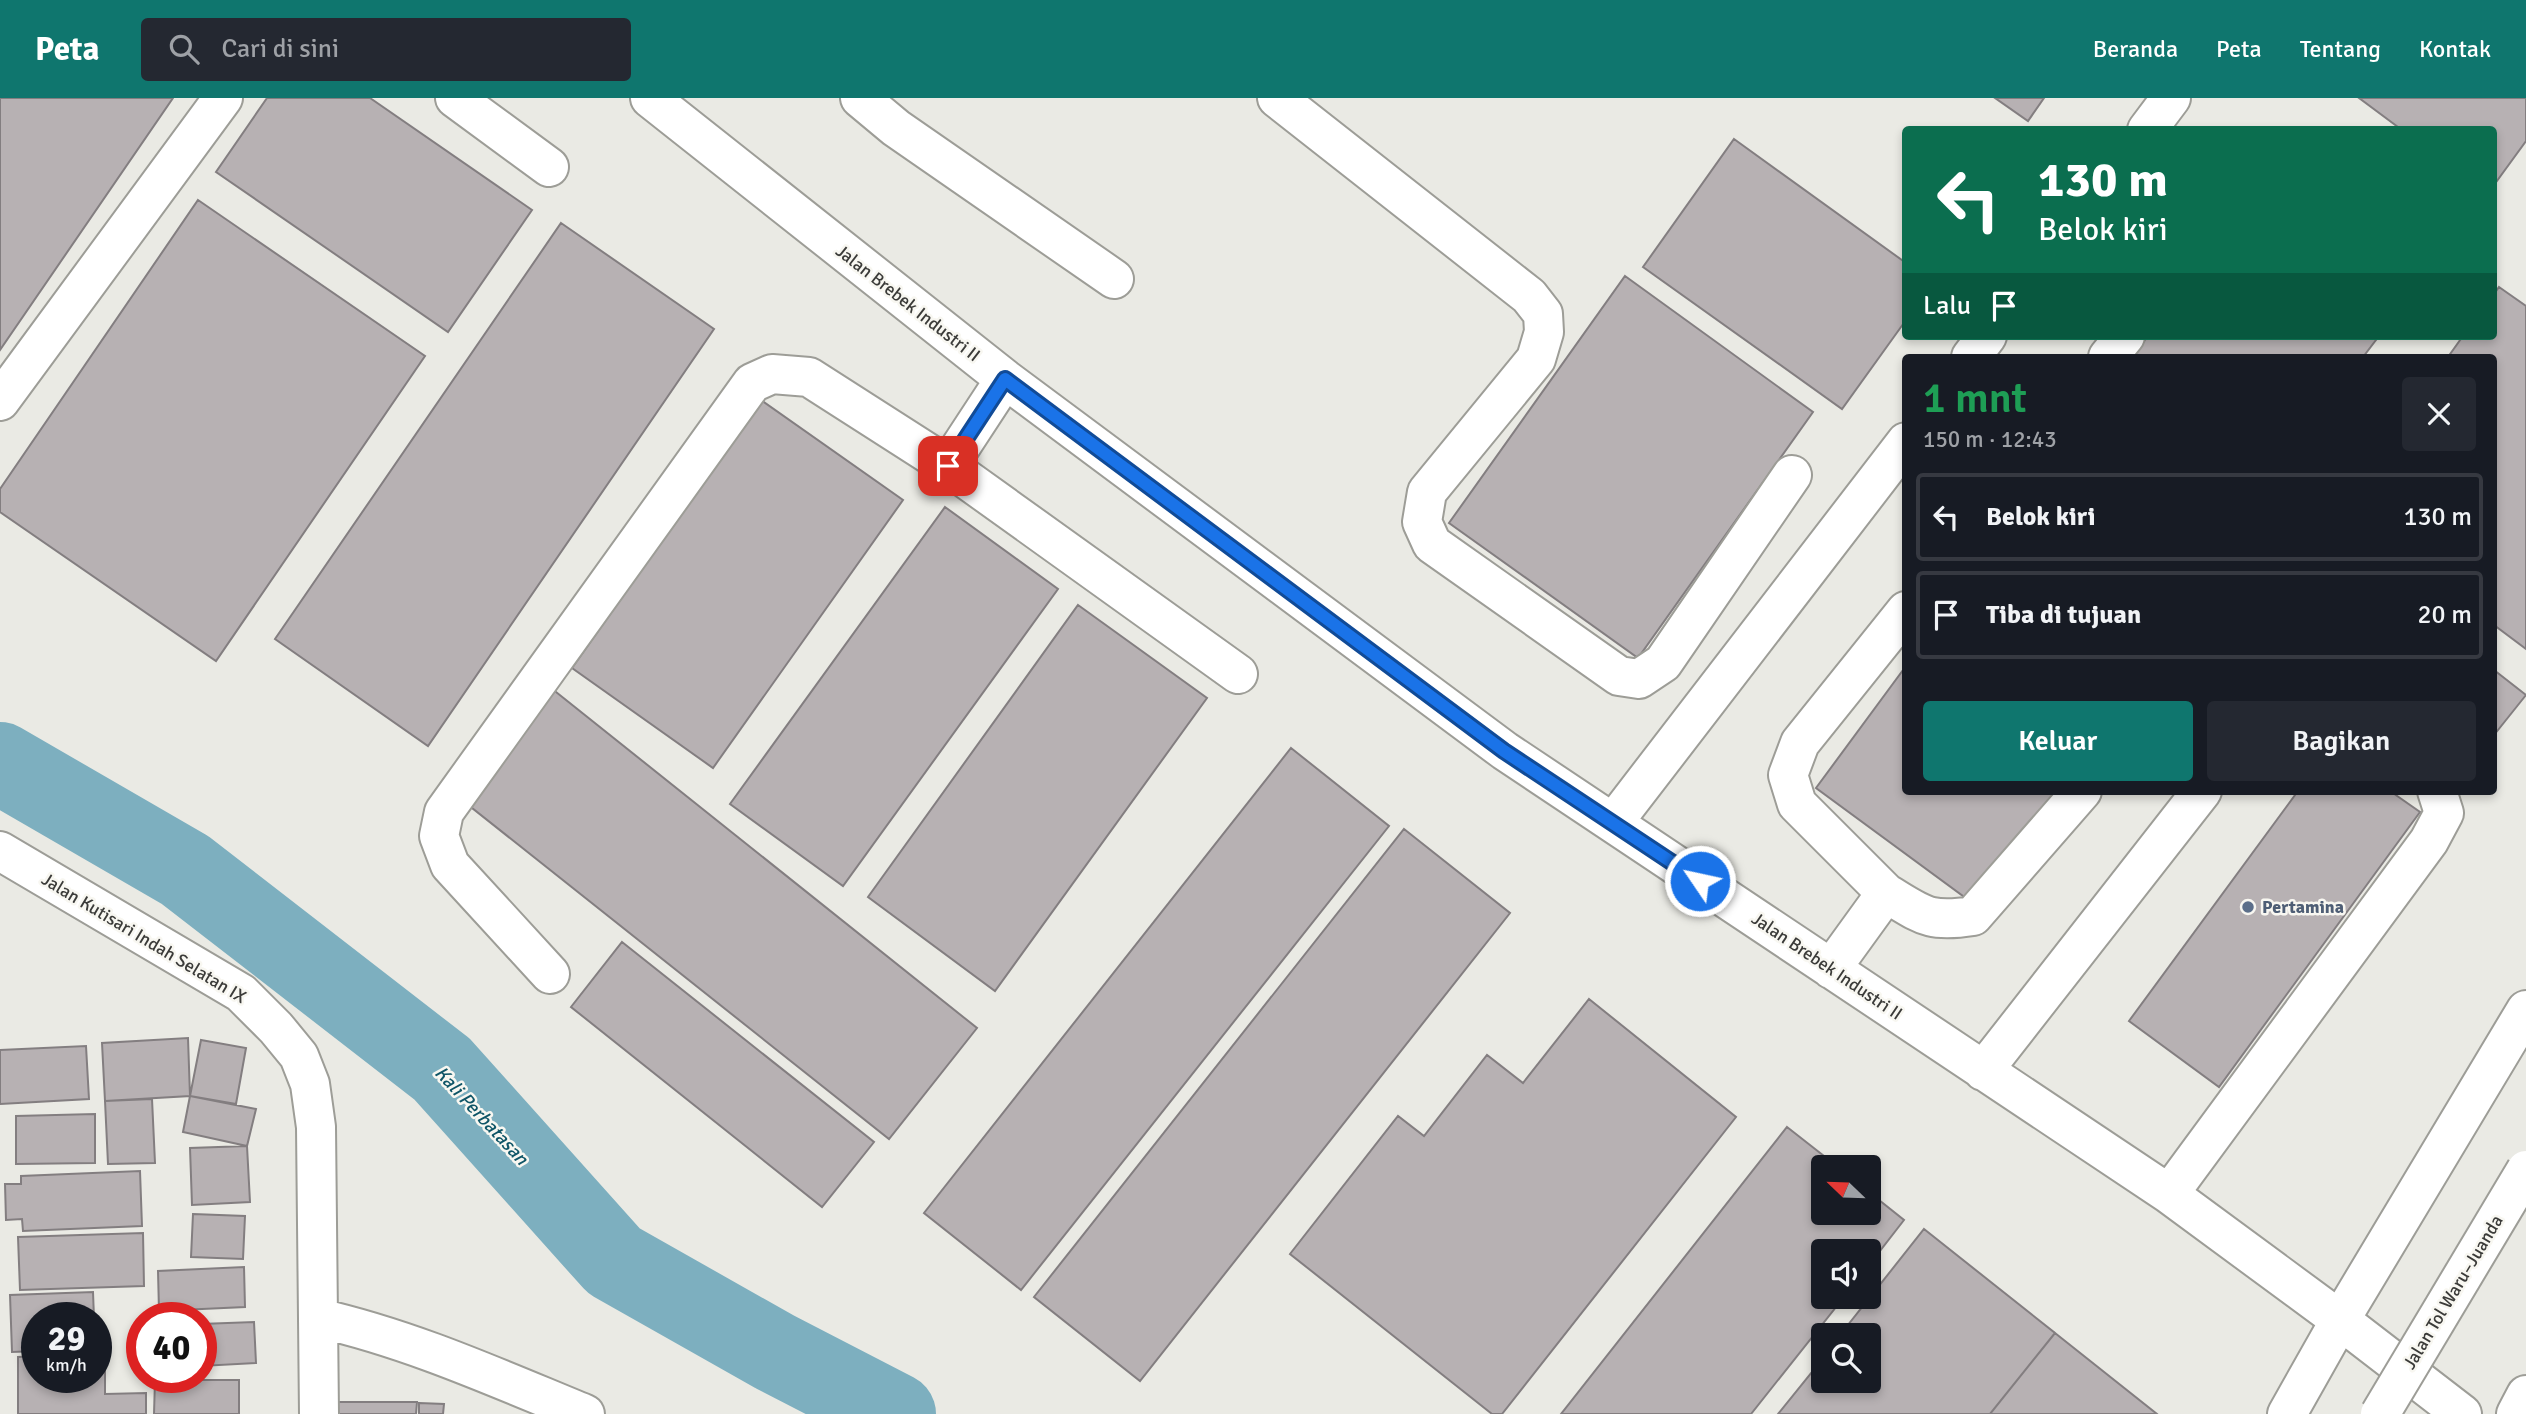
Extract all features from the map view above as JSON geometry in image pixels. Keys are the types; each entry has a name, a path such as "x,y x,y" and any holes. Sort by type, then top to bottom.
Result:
{"main road":[{"path":"0,401 223,98"},
{"path":"455,98 550,167"},
{"name":"Jalan Brebek Industri II","path":"650,98 1005,379 1504,751 2169,1194 2462,1414"},
{"path":"860,98 896,128 1114,279"},
{"path":"1277,98 1529,296 1542,314 1544,332 1536,359 1427,492 1422,522 1432,544 1619,676 1639,679 1663,663 1792,475"},
{"path":"2150,126 2171,98"},
{"path":"1973,354 1984,340"},
{"path":"2110,354 2122,340"},
{"path":"550,974 450,865 439,836 444,812 751,383 772,374 809,377 948,466 1238,674"},
{"path":"948,466 1005,379"},
{"path":"1613,823 1902,447"},
{"path":"1902,616 1800,743 1788,775 1797,804 1886,893 1923,915 1941,920 1973,916 2079,795"},
{"path":"1983,1071 2199,795"},
{"path":"2169,1194 2429,841 2444,813 2438,795"},
{"name":"Jalan Kutisari Indah Selatan IX","path":"0,851 241,993 299,1056 310,1084 316,1127 319,1414"},
{"path":"1831,969 1886,893"},
{"path":"2287,1414 2340,1320 2526,1010"},
{"name":"Jalan Tol Waru–Juanda","path":"2380,1414 2526,1170"},
{"path":"318,1318 364,1329 434,1352 585,1414"},
{"path":"2516,1414 2526,1395"}],"building":[{"path":"0,98 173,98 0,350"},
{"path":"267,98 370,98 532,210 448,332 216,172"},
{"path":"1995,98 2044,98 2028,121"},
{"path":"2359,98 2526,98 2526,141 2497,181 2497,126 2397,126"},
{"path":"1734,139 1902,260 1902,326 1842,409 1643,267"},
{"path":"198,200 425,356 216,661 0,512 0,489"},
{"path":"561,223 714,329 428,746 275,639"},
{"path":"1625,276 1813,412 1638,658 1449,523"},
{"path":"2499,287 2526,306 2526,649 2497,627 2497,354 2450,354 2460,340 2497,340"},
{"path":"2145,340 2376,340 2365,354 2134,354"},
{"path":"761,400 903,500 713,768 572,668"},
{"path":"945,507 1058,589 843,886 730,804"},
{"path":"1078,605 1207,698 995,991 868,897"},
{"path":"1902,671 1902,795 2060,795 1978,907 1816,788"},
{"path":"2497,672 2526,695 2497,731"},
{"path":"551,688 977,1028 889,1139 462,800"},
{"path":"1291,748 1389,826 1021,1290 924,1213"},
{"path":"2295,795 2396,795 2420,812 2219,1087 2129,1021"},
{"path":"1404,829 1510,913 1140,1381 1034,1297"},
{"path":"622,942 874,1142 822,1207 571,1007"},
{"path":"1589,999 1736,1117 1502,1414 1492,1414 1290,1254 1398,1116 1424,1136 1487,1055 1523,1083"},
{"path":"188,1038 190,1096 105,1101 102,1043"},
{"path":"201,1040 246,1048 236,1104 190,1096"},
{"path":"86,1046 89,1099 0,1104 0,1050"},
{"path":"190,1096 256,1109 247,1146 183,1132"},
{"path":"152,1099 155,1163 108,1164 105,1101"},
{"path":"95,1114 95,1163 16,1164 16,1116"},
{"path":"1787,1127 1823,1155 1811,1155 1811,1225 1881,1225 1881,1202 1904,1220 1881,1250 1881,1239 1811,1239 1811,1309 1834,1309 1823,1323 1811,1323 1811,1339 1751,1414 1561,1414"},
{"path":"247,1146 250,1202 192,1205 190,1148"},
{"path":"140,1171 142,1226 23,1231 22,1219 6,1220 5,1184 21,1184 21,1176"},
{"path":"193,1214 245,1216 243,1259 191,1257"},
{"path":"1924,1229 2055,1333 1990,1414 1778,1414 1811,1373 1811,1393 1881,1393 1881,1323 1850,1323 1861,1309 1881,1309 1881,1283"},
{"path":"143,1233 144,1286 20,1290 18,1237"},
{"path":"244,1267 245,1307 217,1308 217,1302 159,1302 158,1271"},
{"path":"93,1292 93,1302 21,1302 21,1352 12,1352 10,1295"},
{"path":"254,1322 256,1363 217,1365 217,1323"},
{"path":"2055,1333 2157,1414 1990,1414"},
{"path":"18,1357 21,1357 21,1393 146,1393 146,1414 18,1414"},
{"path":"217,1380 239,1380 239,1414 154,1414 155,1393 217,1393"},
{"path":"334,1402 417,1402 416,1414 333,1414"},
{"path":"419,1403 444,1404 443,1414 419,1414"}],"waterway":[{"name":"Kali Perbatasan","path":"0,763 185,870 442,1069 614,1261 775,1352 895,1414"}],"place":[{"name":"Pertamina","path":"2248,907"}],"route":[{"path":"948,466 1005,379 1504,751 1700,881"}]}
